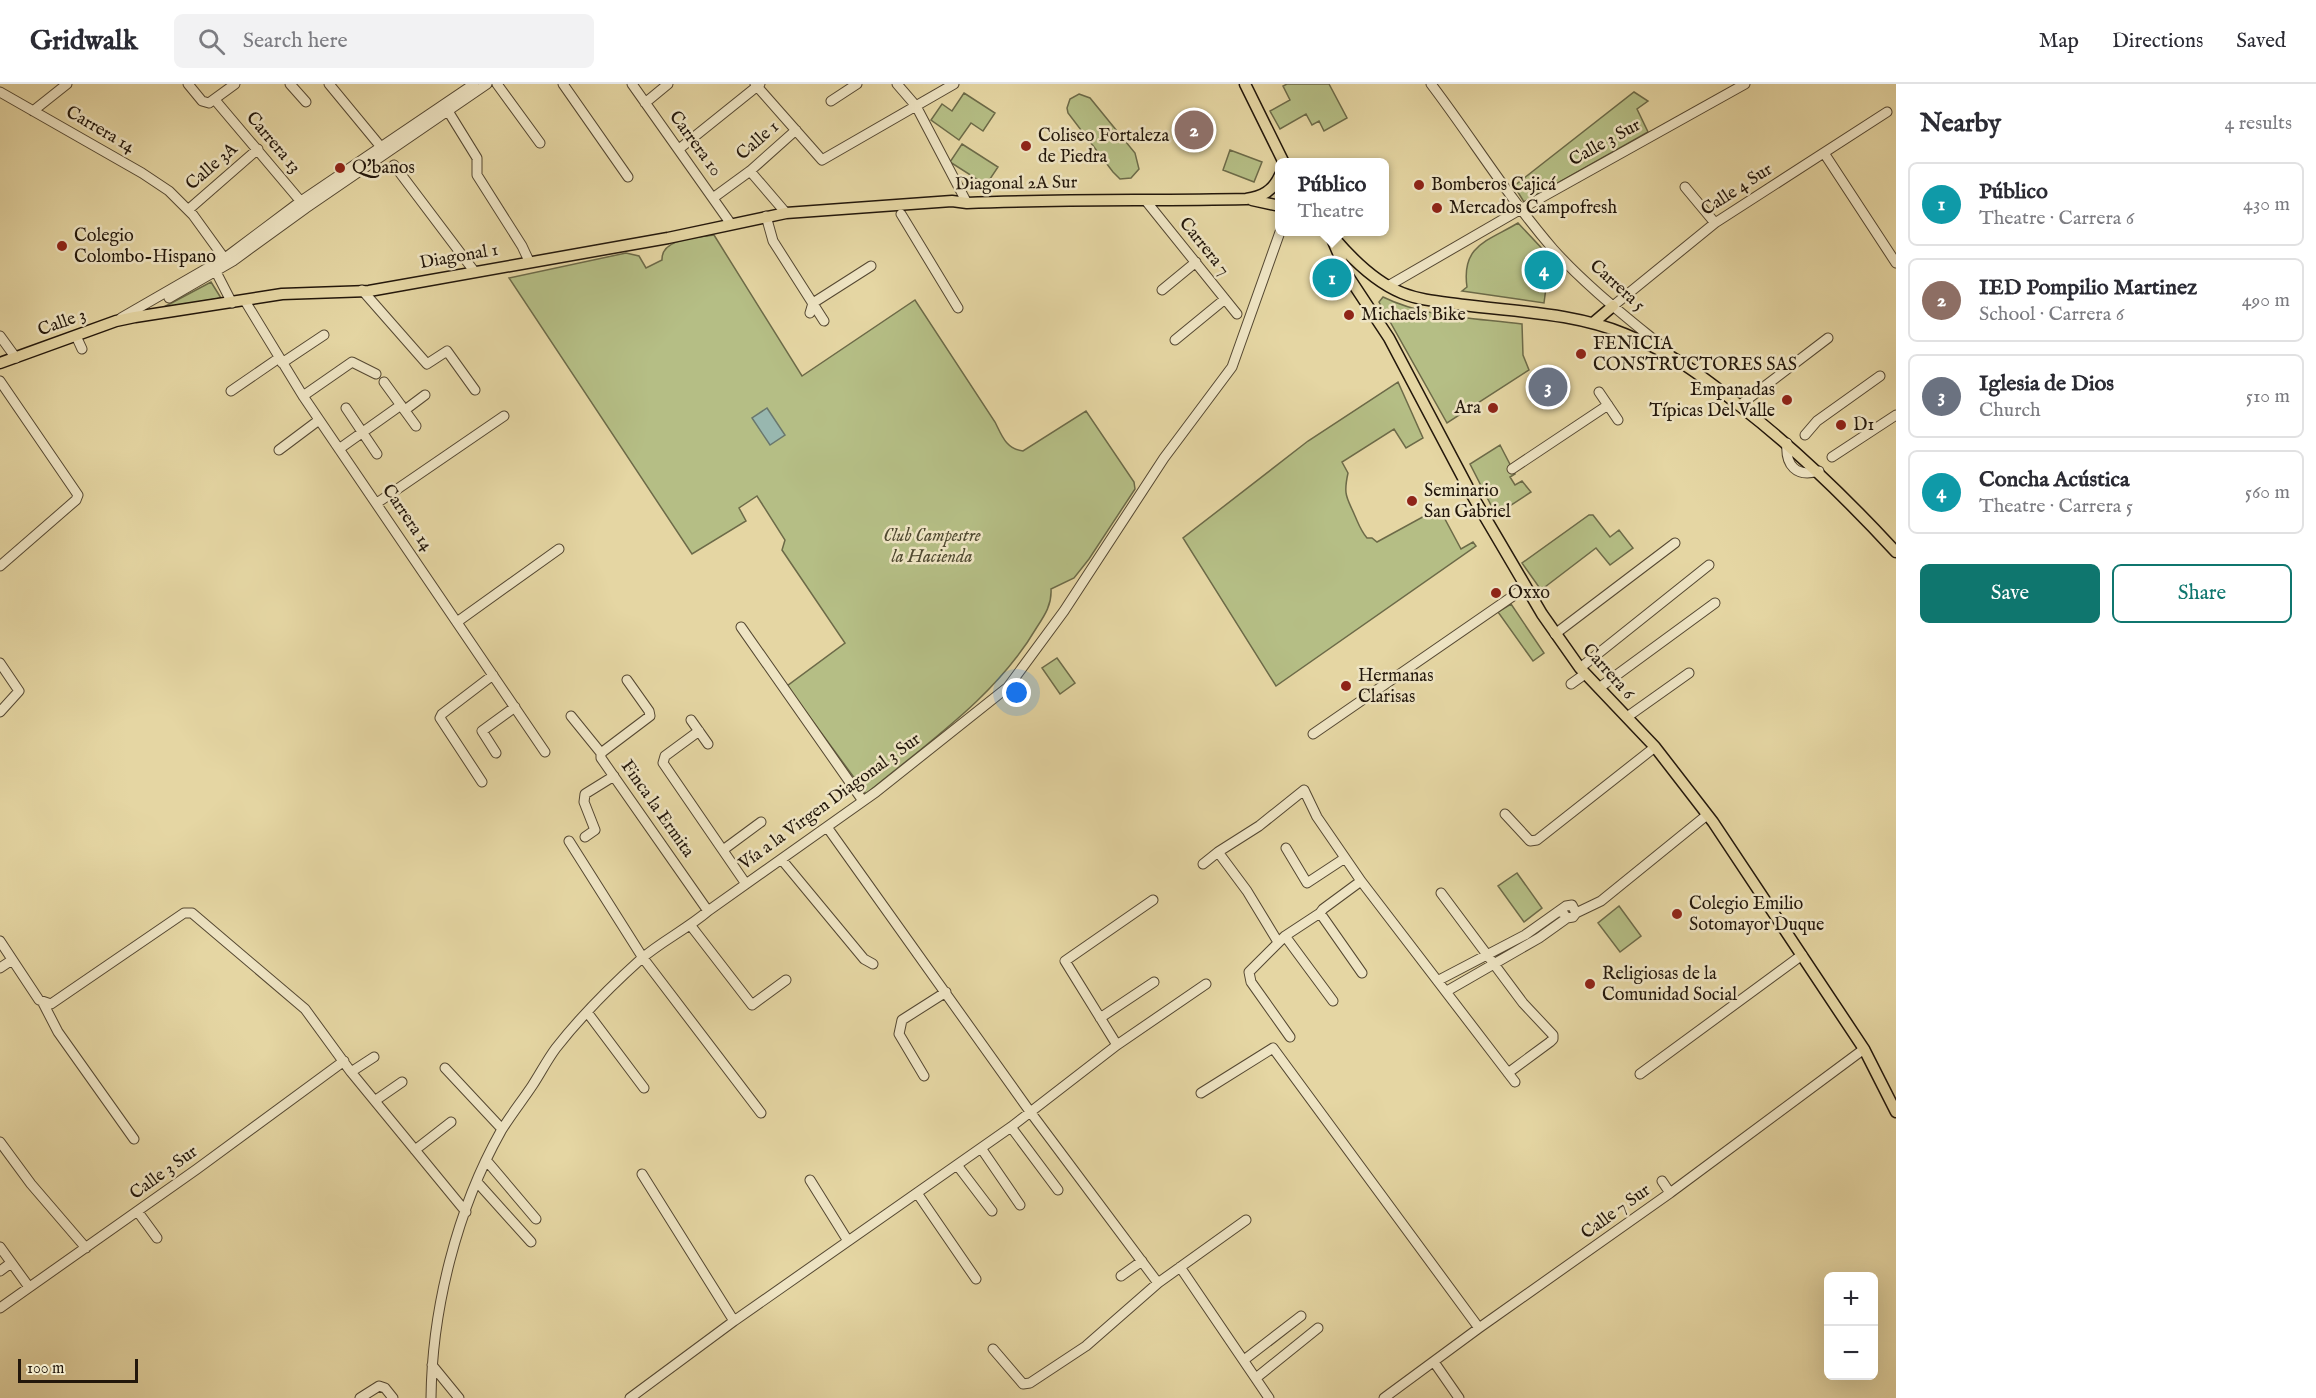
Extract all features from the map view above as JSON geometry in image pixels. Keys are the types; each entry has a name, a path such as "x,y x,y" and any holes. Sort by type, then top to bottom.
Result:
{"main road":[{"path":"1245,84 1280,158"},
{"path":"1246,199 1263,195 1275,183"},
{"name":"Diagonal 2A Sur","path":"786,213 952,201 967,203 1064,199 1146,201 1246,199"},
{"path":"1246,199 1275,205"},
{"name":"Diagonal 1","path":"135,317 282,294 362,290 668,238 786,213"},
{"name":"Carrera 6","path":"1331,236 1348,276 1389,338 1472,495 1555,634 1583,671 1655,747 1707,815 1864,1049 1896,1112"},
{"name":"Carrera 6","path":"1333,236 1353,259 1384,284 1402,293 1430,301 1563,316 1593,323 1622,333 1678,359"},
{"path":"1364,300 1366,285 1376,281 1384,284"},
{"path":"1593,323 1613,306"},
{"name":"Calle 3","path":"0,363 116,321 135,317"},
{"name":"Carrera 5","path":"1678,359 1740,405 1819,471 1896,552"}],"street":[{"path":"33,111 66,84"},
{"name":"Carrera 13","path":"188,84 210,101 258,149 303,205"},
{"path":"290,84 306,102"},
{"path":"329,84 355,109 381,147"},
{"path":"135,317 227,261 381,147 474,84"},
{"path":"303,205 487,84"},
{"path":"497,84 540,143"},
{"path":"563,84 628,177"},
{"name":"Carrera 10","path":"632,84 731,224"},
{"path":"645,103 668,84"},
{"path":"831,100 856,84"},
{"path":"897,84 916,106 967,203"},
{"path":"679,149 758,85 822,160 954,84"},
{"name":"Carrera 5","path":"1431,84 1521,209 1555,251 1613,306 1678,359"},
{"name":"Calle 3 Sur","path":"1384,284 1745,84"},
{"path":"210,101 229,86"},
{"name":"Carrera 14","path":"0,92 142,172 174,195 227,261"},
{"path":"448,111 477,158 477,175 530,261"},
{"name":"Calle 4 Sur","path":"1613,306 1715,223 1887,112"},
{"name":"Calle 1","path":"713,198 750,171 796,130"},
{"name":"Calle 3A","path":"188,210 258,149"},
{"path":"1824,153 1896,263"},
{"path":"394,165 474,271"},
{"path":"750,171 786,213"},
{"path":"1685,187 1715,223"},
{"name":"Carrera 7","path":"1146,201 1237,314"},
{"path":"901,214 958,308"},
{"path":"766,216 773,241 812,308 824,321"},
{"name":"Vía a la Virgen Diagonal 3 Sur","path":"431,1398 432,1365 448,1265 466,1212 486,1160 502,1129 555,1049 587,1012 643,958 691,926 708,911 863,801 1000,694 1018,674 1064,611 1164,458 1232,367 1278,236"},
{"path":"1162,290 1196,262"},
{"path":"812,308 871,266"},
{"path":"214,269 232,303"},
{"path":"116,321 214,269"},
{"path":"362,290 427,364 447,351 475,390"},
{"path":"1175,340 1225,299"},
{"name":"Carrera 14","path":"245,301 303,396 545,752"},
{"path":"231,391 324,334"},
{"path":"0,336 16,358"},
{"path":"76,336 82,349"},
{"path":"1740,405 1828,338"},
{"path":"303,396 352,362 376,374"},
{"path":"1805,435 1816,421 1880,376"},
{"path":"0,381 78,495 76,500 0,566"},
{"path":"384,382 416,426"},
{"path":"1599,392 1618,420"},
{"path":"339,449 362,432 425,395"},
{"path":"1512,469 1608,405"},
{"path":"346,408 377,454"},
{"path":"1832,457 1896,415"},
{"path":"377,503 504,416"},
{"path":"279,450 320,420"},
{"path":"1555,634 1675,543"},
{"path":"457,622 559,549"},
{"path":"1571,684 1583,671 1709,565"},
{"path":"1313,734 1526,587"},
{"path":"1599,688 1715,603"},
{"path":"741,627 863,801"},
{"path":"0,663 19,691 0,712"},
{"path":"1627,717 1689,673"},
{"path":"482,782 440,718 442,714 494,675"},
{"name":"Finca la Ermita","path":"627,680 651,716 601,753 601,758 708,911"},
{"path":"496,753 482,731 515,707"},
{"path":"571,716 601,753"},
{"path":"691,720 708,744"},
{"path":"699,731 665,756 663,764 746,884"},
{"path":"1505,814 1530,841 1537,840 1655,747"},
{"path":"585,837 595,830 584,802 585,794 614,776"},
{"path":"1203,864 1259,826 1304,790 1317,817 1345,858 1515,1082"},
{"path":"1447,991 1495,963 1511,949 1547,926 1568,914 1600,901 1707,815"},
{"path":"723,850 760,822"},
{"path":"827,827 1031,1113 1158,1283"},
{"path":"569,841 643,958 761,1113"},
{"path":"1286,848 1307,883 1345,858"},
{"path":"1218,852 1282,939 1334,1001"},
{"path":"782,860 864,959 873,964"},
{"path":"1290,1037 1251,982 1249,972 1282,939 1362,881"},
{"path":"1442,893 1523,1003 1553,1035 1550,1042 1508,1073"},
{"path":"1117,1045 1065,961 1154,900"},
{"path":"42,1003 56,1002 188,912 192,913 297,1002 351,1072 466,1212"},
{"path":"1320,913 1362,973"},
{"path":"691,926 752,1005 786,980"},
{"path":"0,940 42,1003 58,1032 134,1139"},
{"path":"1439,980 1488,954 1511,949"},
{"path":"1640,1074 1802,955"},
{"path":"0,968 12,960"},
{"path":"1451,975 1458,985"},
{"path":"1101,1018 1154,982"},
{"path":"630,1398 734,1321 1031,1113 1117,1045 1206,984"},
{"path":"924,1076 899,1035 902,1020 946,992"},
{"path":"587,1012 644,1088"},
{"path":"1202,1093 1273,1048 1479,1328"},
{"name":"Calle 7 Sur","path":"1384,1398 1670,1193 1864,1049"},
{"path":"351,1072 374,1057"},
{"name":"Calle 3 Sur","path":"0,1308 138,1212 344,1062"},
{"path":"446,1068 502,1129"},
{"path":"376,1100 402,1082"},
{"path":"416,1150 452,1122"},
{"path":"1011,1127 1058,1190"},
{"path":"0,1142 86,1248"},
{"path":"981,1148 1020,1205"},
{"path":"0,1162 9,1155"},
{"path":"486,1160 536,1219"},
{"path":"957,1165 992,1210"},
{"path":"642,1174 734,1321"},
{"path":"810,1180 848,1241"},
{"path":"1662,1181 1670,1193"},
{"path":"477,1182 531,1242"},
{"path":"917,1193 976,1279"},
{"path":"138,1212 157,1238"},
{"path":"993,1349 1023,1384 1030,1383 1086,1347 1158,1283 1246,1220"},
{"path":"0,1247 29,1287"},
{"path":"1121,1276 1142,1261"},
{"path":"0,1271 11,1263"},
{"path":"1180,1267 1269,1398"},
{"path":"1244,1360 1301,1316"},
{"path":"1256,1378 1318,1328"},
{"path":"1434,1362 1459,1398"},
{"path":"432,1365 459,1398"},
{"path":"360,1398 380,1386 385,1388 393,1398"}],"green space":[{"path":"1287,84 1329,84 1347,118 1324,131 1319,121 1312,125 1306,114 1280,129 1270,111 1290,100 1283,86"},
{"path":"1634,92 1648,101 1637,109 1648,132 1524,202 1514,186"},
{"path":"964,93 995,113 983,131 971,123 959,140 931,120 942,104 952,111"},
{"path":"1079,94 1090,98 1135,153 1139,169 1131,178 1120,179 1113,172 1068,113 1070,99"},
{"path":"962,144 998,167 986,185 950,162"},
{"path":"1230,150 1262,162 1254,182 1223,170"},
{"path":"1518,223 1550,257 1544,303 1462,291 1467,287 1466,273 1473,253 1487,240"},
{"name":"Club Campestre la Hacienda","path":"714,235 802,376 915,300 995,422 1002,437 1012,448 1023,451 1086,411 1134,482 1135,489 1089,559 1074,578 1051,589 1049,604 1043,618 1002,675 959,718 866,794 787,686 845,643 782,550 785,540 757,496 739,508 746,521 692,554 509,278 626,253 639,256 646,268 662,260 667,247 674,243"},
{"path":"211,282 221,298 162,308"},
{"path":"1383,297 1433,313 1522,324 1523,355 1529,370 1447,423 1379,302"},
{"path":"1398,382 1423,438 1406,448 1394,429 1342,462 1348,473 1347,496 1359,525 1367,538 1372,538 1377,542 1439,508 1461,549 1473,542 1476,546 1276,686 1183,538 1308,441"},
{"path":"1500,445 1515,474 1510,477 1515,485 1522,481 1531,492 1496,515 1470,464"},
{"path":"1589,515 1593,515 1610,537 1619,530 1633,548 1610,565 1596,548 1541,590 1522,563"},
{"path":"1511,604 1544,653 1533,661 1498,612"},
{"path":"1057,658 1075,683 1060,694 1042,668"},
{"path":"1517,873 1542,908 1524,922 1498,886"},
{"path":"1619,906 1641,936 1620,952 1598,923"}],"water":[{"path":"767,408 785,435 770,445 752,418"}],"place":[{"name":"IED Pompilio Martinez","path":"1194,130"},
{"name":"Coliseo Fortaleza de Piedra","path":"1026,146"},
{"name":"Q'banos","path":"340,168"},
{"name":"Bomberos Cajicá","path":"1419,185"},
{"name":"Mercados Campofresh","path":"1437,208"},
{"name":"Colegio Colombo-Hispano","path":"62,246"},
{"name":"Concha Acústica","path":"1544,270"},
{"name":"Público","path":"1332,278"},
{"name":"Michaels Bike","path":"1349,315"},
{"name":"FENICIA CONSTRUCTORES SAS","path":"1581,354"},
{"name":"Iglesia de Dios","path":"1548,387"},
{"name":"Empanadas Típicas Del Valle","path":"1787,400"},
{"name":"Ara","path":"1493,408"},
{"name":"D1","path":"1841,425"},
{"name":"Seminario San Gabriel","path":"1412,501"},
{"name":"Oxxo","path":"1496,593"},
{"name":"Hermanas Clarisas","path":"1346,686"},
{"name":"Colegio Emilio Sotomayor Duque","path":"1677,914"},
{"name":"Religiosas de la Comunidad Social","path":"1590,984"}]}
